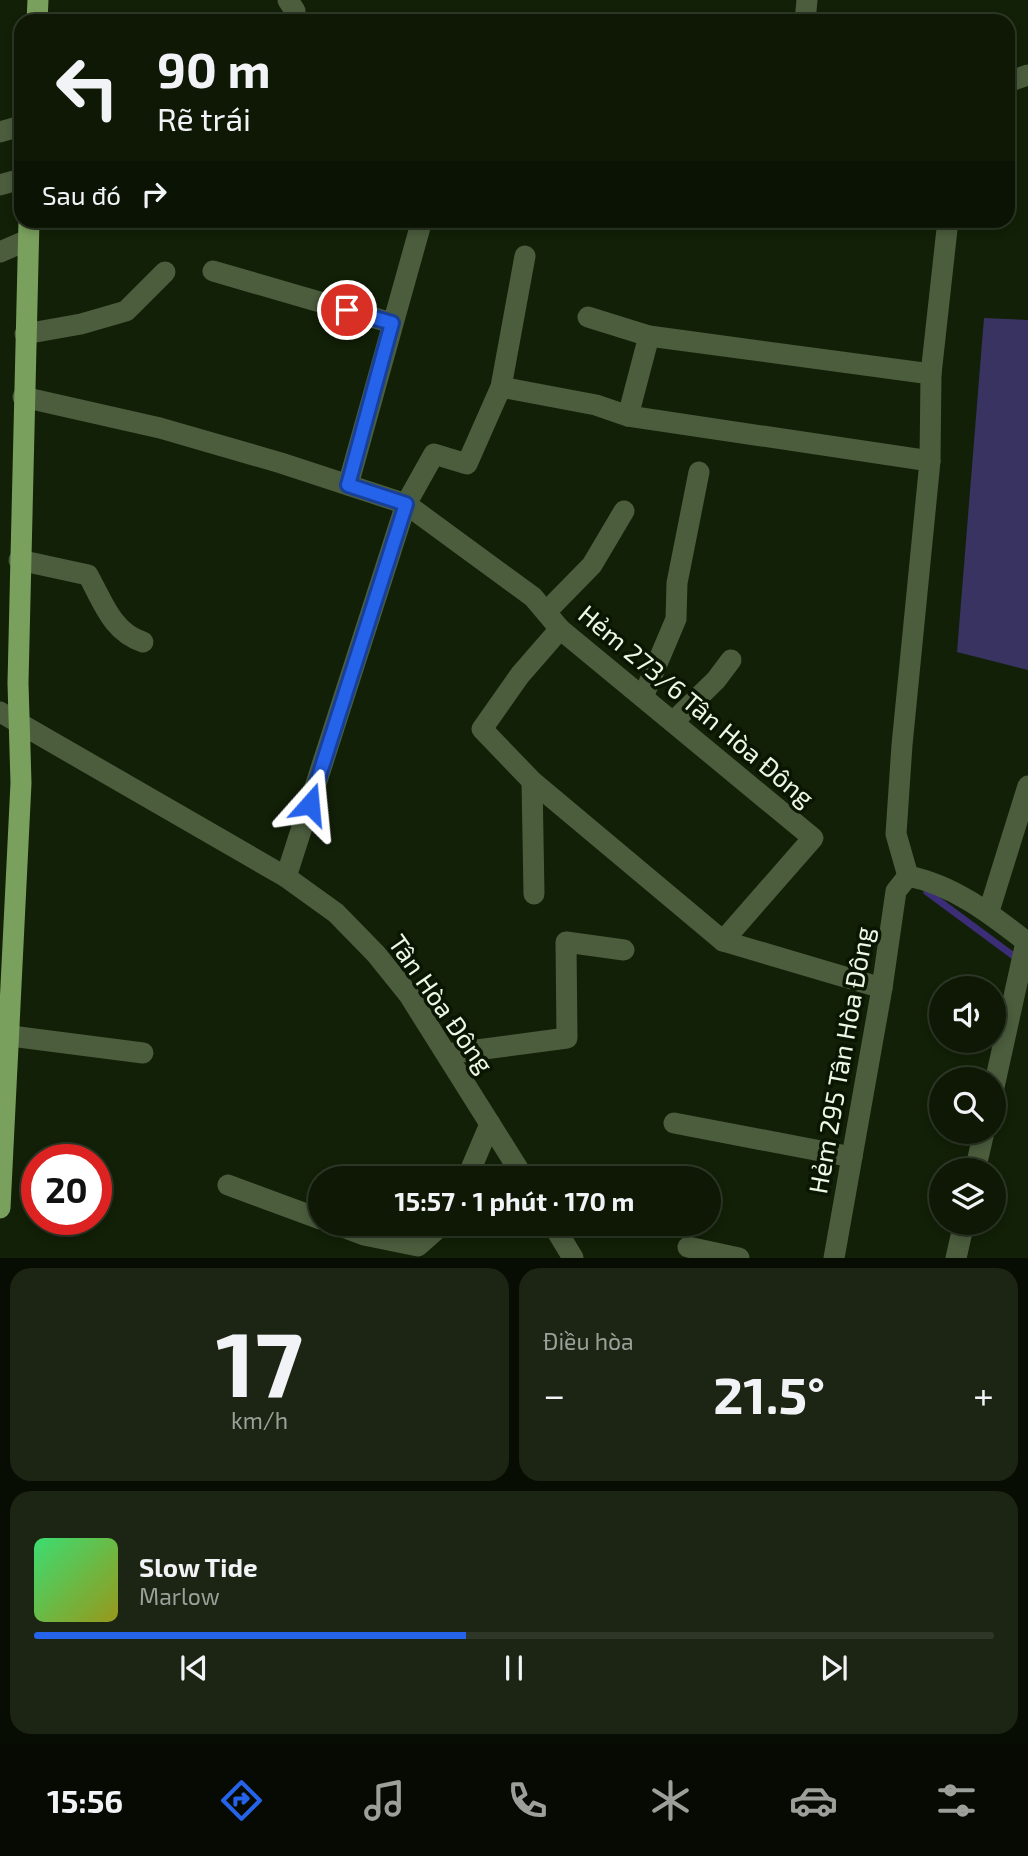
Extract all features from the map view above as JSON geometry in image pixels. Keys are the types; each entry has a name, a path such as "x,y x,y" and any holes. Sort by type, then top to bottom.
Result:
{"main road":[{"path":"0,1208 21,783 19,560 28,230"}],"street":[{"path":"348,485 420,228"},
{"path":"947,228 930,374 930,461 902,745 896,834 908,876 928,880 989,911 1027,942 998,1067"},
{"path":"0,252 28,230"},
{"path":"286,877 406,504 434,454 467,464 501,387 525,256"},
{"path":"213,271 392,323"},
{"path":"25,334 81,324 126,311 165,272"},
{"path":"588,317 649,336 930,374"},
{"path":"628,416 649,336"},
{"path":"501,387 596,405 628,416 930,461"},
{"name":"Hẻm 273/6 Tân Hòa Đông","path":"23,397 160,428 406,504 533,597 560,629 813,838 723,942"},
{"path":"643,697 676,619 677,583 699,472"},
{"path":"547,611 592,565 624,511"},
{"path":"19,560 88,575 114,624 128,637 143,642"},
{"path":"560,629 520,675 482,729 532,781 723,942 882,988"},
{"path":"673,722 716,680 731,660"},
{"name":"Tân Hòa Đông","path":"0,712 286,877 336,913 376,954 409,995 517,1166"},
{"path":"532,781 534,894"},
{"path":"989,911 1028,786"},
{"name":"Hẻm 295 Tân Hòa Đông","path":"834,1258 882,988 896,891 908,876"},
{"path":"447,1054 566,1038 566,942 624,950"},
{"path":"10,1036 143,1053"},
{"path":"472,1166 491,1124"},
{"path":"674,1124 852,1157"},
{"path":"228,1185 308,1215"},
{"path":"956,1258 961,1235"},
{"path":"369,1236 418,1246 429,1236"},
{"path":"560,1236 573,1258"},
{"path":"688,1247 739,1258"}],"shaded area":[{"path":"984,318 1028,320 1028,670 957,652"}],"waterway":[{"path":"927,892 1019,960"}],"route":[{"path":"310,804 406,504 348,485 392,323 347,310"}]}
